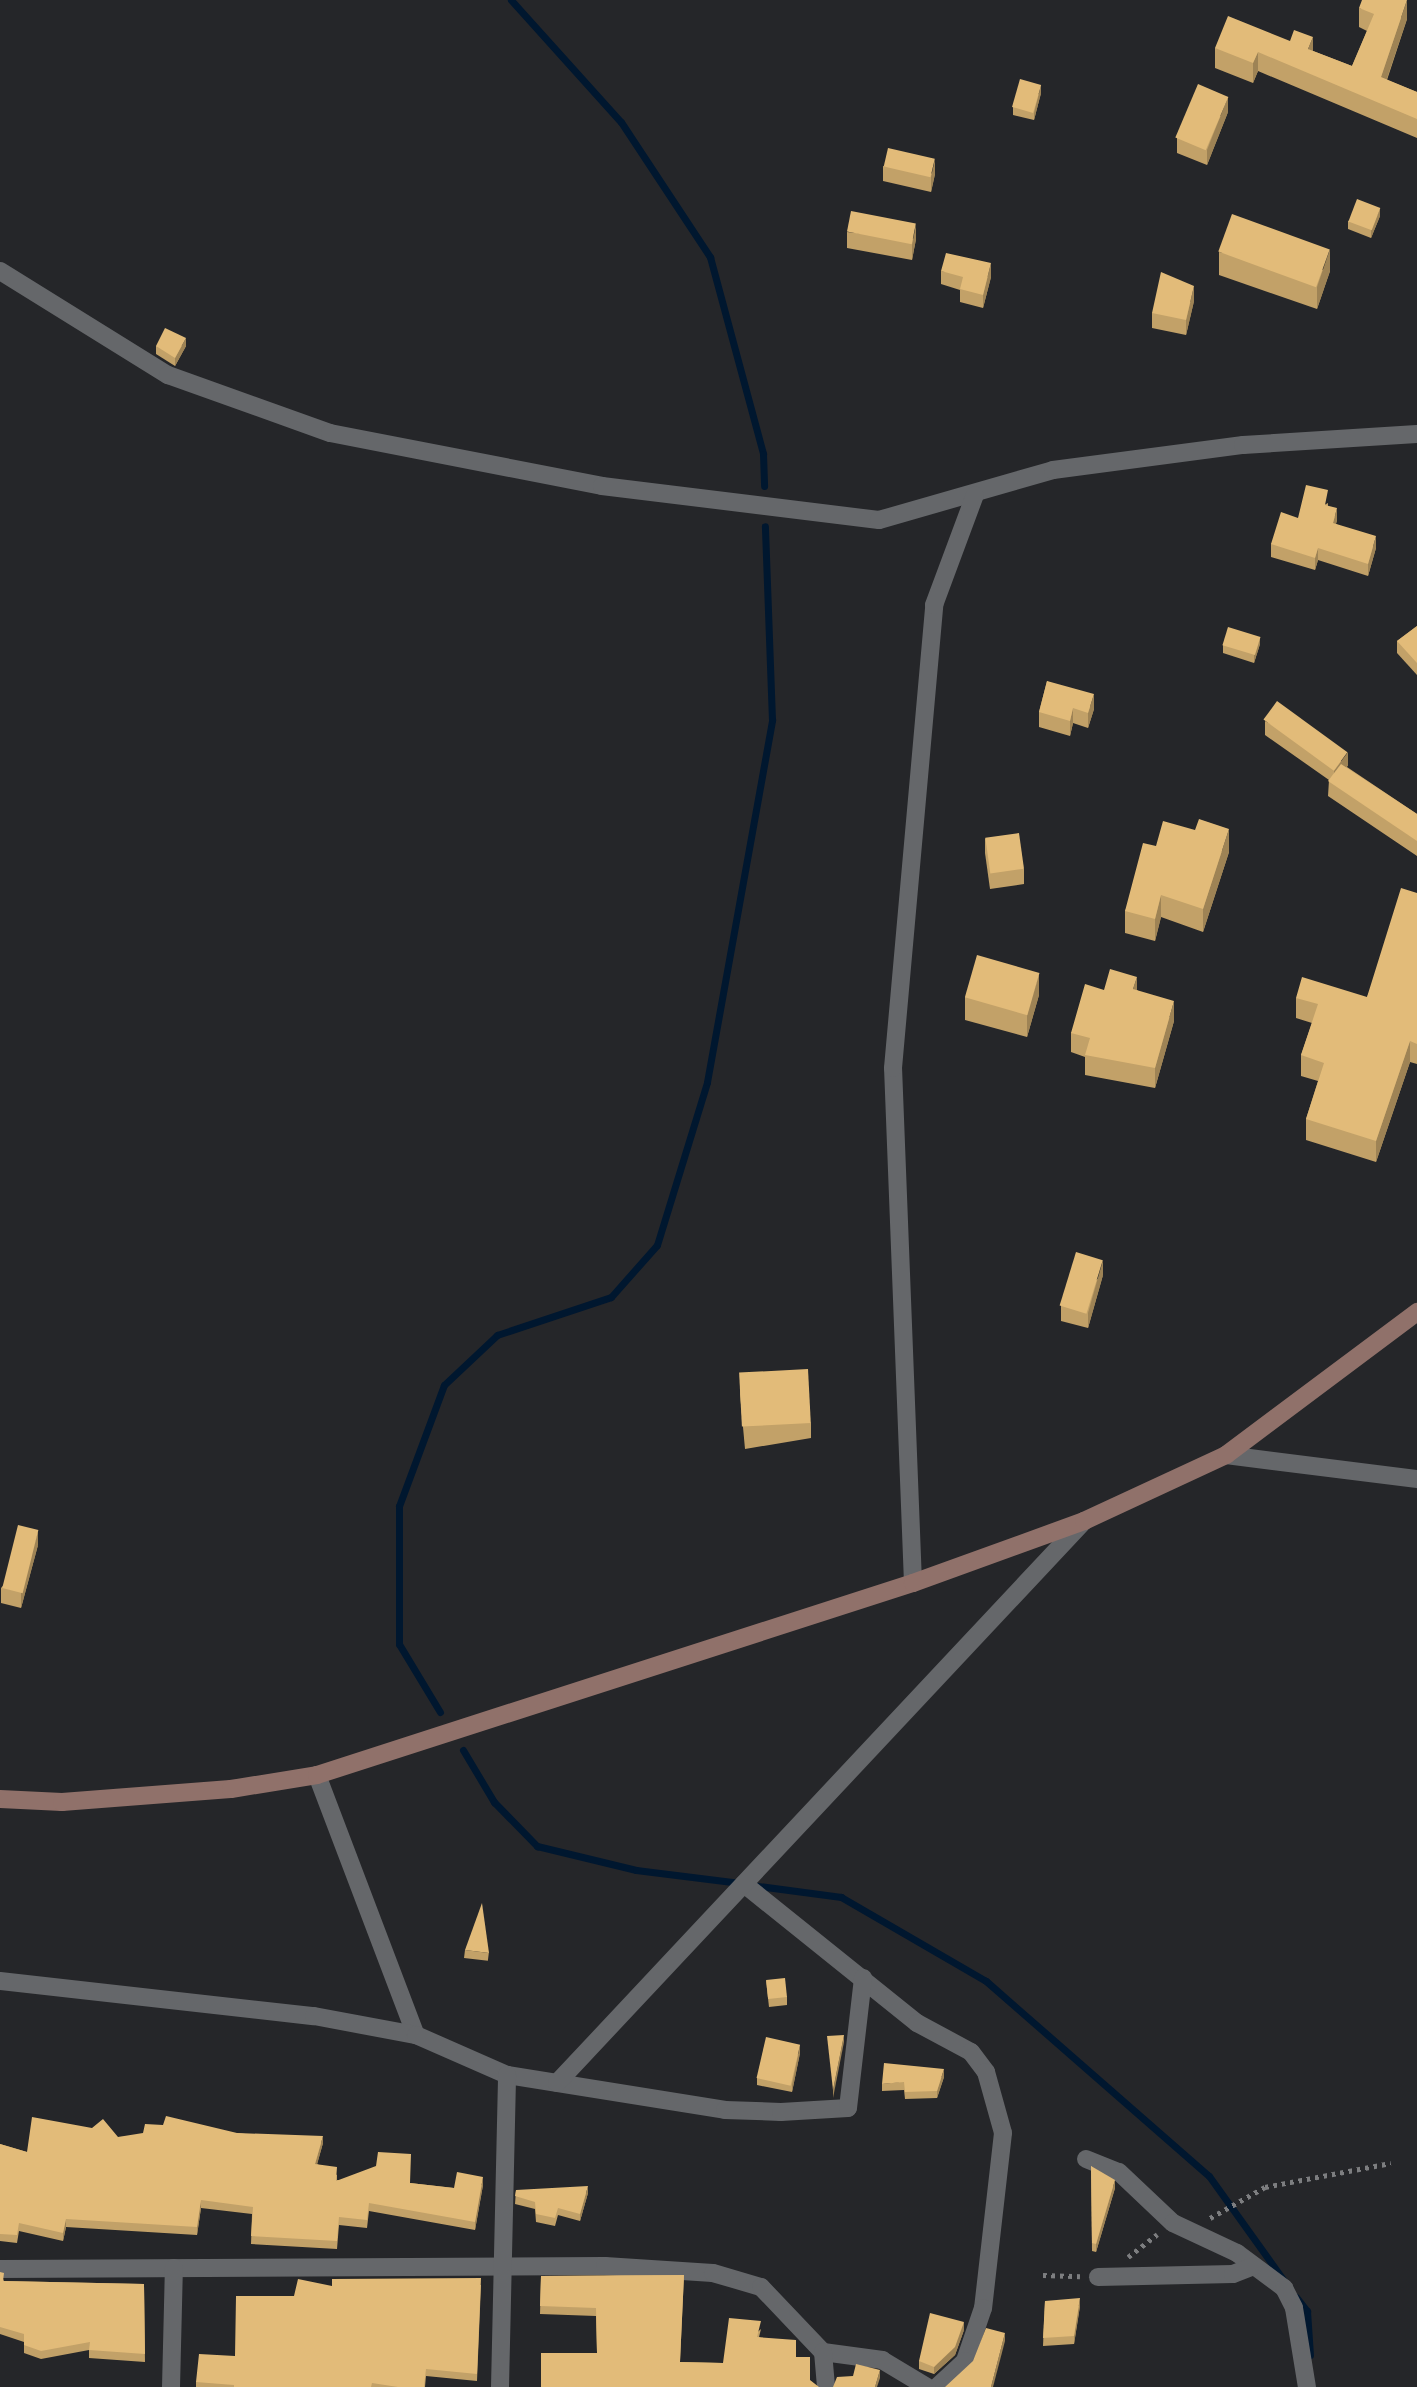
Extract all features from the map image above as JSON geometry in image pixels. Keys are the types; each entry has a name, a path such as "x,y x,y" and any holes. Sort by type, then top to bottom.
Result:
{"street":[{"path":"0,271 168,374 330,433 602,486 879,520 1067,468 1243,445 1417,433"},
{"path":"913,1583 893,1068 934,605 975,495"},
{"path":"0,1799 62,1802 205,1791 317,1774 913,1583 1084,1521 1226,1455 1417,1312"},
{"path":"1226,1455 1417,1479"},
{"path":"557,2083 1084,1521"},
{"path":"317,1774 416,2035"},
{"path":"744,1884 917,2023 978,2059 1002,2125 983,2308 965,2361 937,2387"},
{"path":"0,1981 314,2016 416,2035 508,2075 725,2110 842,2110 853,2096 863,1978"},
{"path":"500,2387 508,2075"},
{"path":"1086,2159 1119,2172 1173,2223 1254,2266 1284,2288 1294,2308 1307,2387"},
{"path":"0,2269 505,2270 605,2266 713,2273 761,2287 823,2352 882,2360 927,2387"},
{"path":"1098,2277 1233,2274 1254,2266"},
{"path":"171,2387 174,2268"},
{"path":"823,2352 826,2387"}],"path":[{"path":"1043,2275 1098,2277 1173,2223 1225,2210 1241,2197 1391,2163"}],"building":[{"path":"1362,0 1407,0 1381,77 1417,92 1417,119 1258,52 1253,63 1215,48 1228,16 1290,41 1294,30 1313,37 1308,49 1352,66 1374,14 1359,8"},
{"path":"1020,79 1041,85 1033,113 1012,107"},
{"path":"1198,84 1228,97 1206,150 1175,137"},
{"path":"888,148 935,159 930,177 884,167"},
{"path":"1357,199 1380,208 1372,230 1348,221"},
{"path":"851,211 916,224 912,244 847,232"},
{"path":"1232,214 1330,250 1316,287 1218,252"},
{"path":"946,253 991,263 983,295 960,289 963,277 941,271"},
{"path":"1161,272 1194,286 1186,320 1152,313"},
{"path":"165,328 186,338 175,358 156,346"},
{"path":"1306,485 1328,490 1325,505 1337,508 1333,523 1376,536 1368,564 1318,548 1315,558 1271,544 1281,512 1298,518"},
{"path":"1417,626 1417,663 1397,641"},
{"path":"1228,627 1261,637 1255,655 1222,645"},
{"path":"1047,681 1094,694 1088,713 1073,708 1070,721 1039,712"},
{"path":"1277,701 1347,752 1334,771 1263,720"},
{"path":"1341,764 1417,814 1417,841 1328,781"},
{"path":"1199,819 1229,829 1203,909 1161,895 1155,919 1125,911 1143,843 1156,846 1163,821 1195,830"},
{"path":"1019,833 1024,869 990,873 985,838"},
{"path":"1401,888 1417,893 1417,1044 1410,1041 1376,1141 1306,1119 1324,1063 1301,1055 1318,1004 1296,998 1302,977 1367,997"},
{"path":"977,955 1039,973 1027,1015 965,997"},
{"path":"1110,969 1137,977 1133,989 1174,1001 1155,1068 1085,1055 1090,1038 1071,1033 1085,984 1104,990"},
{"path":"1076,1252 1103,1260 1086,1314 1060,1306"},
{"path":"808,1369 811,1423 742,1427 739,1373"},
{"path":"18,1525 38,1530 23,1593 2,1588"},
{"path":"482,1903 489,1953 465,1950"},
{"path":"785,1978 787,1997 768,1999 766,1980"},
{"path":"844,2035 833,2090 827,2036"},
{"path":"766,2037 800,2045 791,2086 757,2078"},
{"path":"884,2063 944,2069 937,2091 905,2092 904,2082 882,2084"},
{"path":"166,2116 237,2133 323,2136 315,2164 337,2167 336,2181 376,2166 378,2152 411,2154 410,2183 454,2188 457,2172 483,2177 475,2222 369,2203 367,2220 339,2217 337,2241 251,2236 253,2207 201,2200 197,2227 66,2219 63,2233 19,2223 17,2235 0,2234 0,2144 27,2152 32,2117 92,2128 103,2119 118,2137 143,2133 145,2124 163,2125"},
{"path":"1091,2166 1115,2180 1096,2244 1092,2243"},
{"path":"588,2186 580,2214 558,2208 555,2218 536,2214 535,2202 515,2196 516,2190"},
{"path":"0,2272 4,2273 3,2281 144,2284 145,2354 89,2350 90,2342 41,2351 24,2345 24,2334 0,2327"},
{"path":"684,2275 680,2362 723,2363 729,2318 761,2321 757,2337 796,2340 796,2357 810,2357 810,2380 819,2387 541,2387 541,2353 597,2353 596,2308 540,2306 541,2276"},
{"path":"481,2278 477,2374 426,2369 424,2387 372,2383 371,2387 234,2387 196,2382 199,2354 235,2356 236,2296 294,2296 298,2279 332,2286 332,2279"},
{"path":"1080,2298 1074,2336 1043,2338 1045,2301"},
{"path":"930,2313 964,2322 955,2347 934,2367 919,2361"},
{"path":"986,2328 1005,2333 991,2387 945,2387 973,2361"},
{"path":"856,2364 880,2370 875,2387 833,2387 837,2377 853,2376"}],"waterway":[{"path":"511,0 621,122 710,257 763,454 764,486"},
{"path":"440,1712 399,1644 399,1506 444,1385 497,1335 611,1297 657,1245 707,1082 772,720 765,526"},
{"path":"463,1750 494,1802 537,1846 636,1870 740,1883"},
{"path":"751,1885 841,1897 986,1981 1209,2176 1285,2282"},
{"path":"1296,2297 1307,2311 1310,2355"}]}
